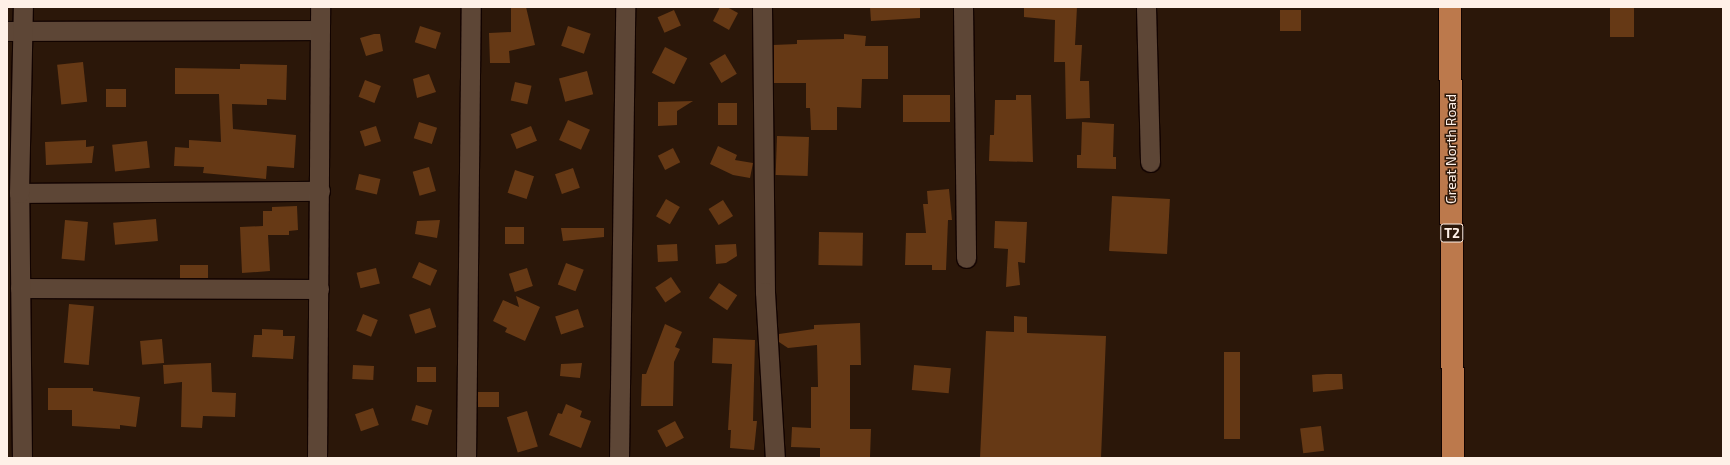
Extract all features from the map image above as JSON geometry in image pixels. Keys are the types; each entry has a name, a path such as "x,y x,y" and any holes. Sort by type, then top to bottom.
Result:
{"highway":[{"name":"Great North Road","path":"1450,7 1453,458"}],"street":[{"path":"22,458 20,288 15,187 14,31 23,7"},
{"path":"317,458 320,191 320,7"},
{"path":"466,458 471,7"},
{"path":"619,458 625,7"},
{"path":"762,7 765,292 775,458"},
{"path":"963,7 966,258"},
{"path":"1146,7 1150,162"},
{"path":"14,31 319,30"},
{"path":"15,187 320,191"},
{"path":"20,288 319,289"},
{"path":"7,456 33,458"}],"building":[{"path":"511,7 526,7 535,45 509,51 510,63 490,63 489,33 511,32"},
{"path":"720,7 727,7 738,13 729,30 713,21"},
{"path":"870,7 920,7 920,18 871,21"},
{"path":"1024,7 1077,7 1075,45 1082,45 1080,81 1089,81 1090,118 1066,119 1065,62 1054,62 1055,20 1024,17"},
{"path":"1610,7 1634,7 1634,37 1610,37"},
{"path":"674,10 681,26 664,33 658,17"},
{"path":"1280,10 1301,10 1301,31 1280,31"},
{"path":"420,26 441,33 436,49 415,42"},
{"path":"568,26 591,34 584,54 561,46"},
{"path":"380,34 383,51 366,56 360,38"},
{"path":"844,34 866,36 865,46 888,46 888,79 862,79 861,108 837,107 837,130 811,130 810,108 806,108 806,83 774,83 773,45 797,44 797,40 844,39"},
{"path":"665,47 687,58 674,84 652,73"},
{"path":"725,54 737,74 721,83 710,63"},
{"path":"83,62 87,102 61,104 57,65"},
{"path":"240,64 287,65 286,100 267,99 267,105 232,104 233,129 296,135 294,168 267,166 266,179 203,173 204,167 174,166 175,147 189,148 189,140 221,142 219,94 175,94 175,68 240,69"},
{"path":"587,71 593,94 565,102 559,79"},
{"path":"429,74 436,92 417,98 413,79"},
{"path":"365,80 381,86 374,103 359,97"},
{"path":"515,82 532,86 527,104 511,101"},
{"path":"106,89 126,89 126,107 106,107"},
{"path":"903,95 950,95 950,122 903,122"},
{"path":"1016,95 1031,95 1033,162 989,161 990,135 994,135 995,100 1016,100"},
{"path":"693,101 677,111 677,125 658,126 658,102"},
{"path":"718,103 737,103 737,125 718,125"},
{"path":"568,120 590,130 581,150 559,140"},
{"path":"419,122 437,128 432,144 414,138"},
{"path":"1082,122 1114,124 1113,157 1116,157 1116,169 1077,168 1077,155 1081,155"},
{"path":"376,126 381,141 365,146 360,131"},
{"path":"531,126 537,141 517,149 511,134"},
{"path":"777,136 809,137 808,176 776,175"},
{"path":"86,140 86,147 94,146 92,163 46,165 45,142"},
{"path":"147,141 150,168 115,172 112,145"},
{"path":"718,146 737,155 735,160 753,163 750,178 733,175 710,164"},
{"path":"673,148 680,162 665,170 658,156"},
{"path":"429,167 436,191 420,196 413,172"},
{"path":"573,168 580,188 562,194 555,174"},
{"path":"515,170 534,176 527,199 508,193"},
{"path":"359,174 380,179 377,195 355,190"},
{"path":"949,189 952,220 948,220 946,270 932,270 932,265 905,265 906,233 926,233 923,204 928,204 927,191"},
{"path":"1112,196 1170,199 1167,254 1109,251"},
{"path":"666,199 680,207 670,224 656,216"},
{"path":"723,200 733,216 719,225 709,209"},
{"path":"297,206 298,230 289,231 289,235 268,235 270,271 242,273 240,227 263,226 263,211 272,211 272,207"},
{"path":"156,219 158,241 115,245 113,223"},
{"path":"65,220 88,222 85,261 62,259"},
{"path":"440,220 437,238 415,234 417,221"},
{"path":"995,221 1027,222 1025,263 1018,262 1020,285 1006,287 1008,249 994,248"},
{"path":"505,227 524,227 524,244 505,244"},
{"path":"561,228 604,228 604,237 563,241"},
{"path":"819,232 863,233 862,266 818,265"},
{"path":"677,244 678,261 658,262 657,245"},
{"path":"736,244 737,256 726,263 716,264 715,245"},
{"path":"419,262 437,270 430,286 412,278"},
{"path":"566,263 584,270 575,291 558,284"},
{"path":"180,265 208,265 208,278 180,278"},
{"path":"376,268 380,284 360,288 357,273"},
{"path":"527,268 533,286 515,292 509,274"},
{"path":"671,277 681,292 665,303 655,288"},
{"path":"719,283 737,295 727,310 709,298"},
{"path":"516,296 540,307 525,341 505,332 507,328 493,321 503,300 519,307"},
{"path":"69,304 94,306 89,365 64,363"},
{"path":"430,308 436,327 415,334 409,315"},
{"path":"578,309 584,327 561,334 555,316"},
{"path":"363,314 378,320 371,337 356,331"},
{"path":"1014,316 1027,317 1027,333 1106,336 1101,458 980,458 986,331 1014,332"},
{"path":"860,323 861,365 850,365 850,429 871,429 870,457 820,457 820,448 791,447 792,427 811,428 811,387 818,387 817,345 788,348 779,342 779,334 814,329 814,325"},
{"path":"665,324 682,332 675,347 680,349 674,362 673,406 641,406 642,374 646,374"},
{"path":"262,329 283,330 283,336 295,336 293,359 252,357 254,335 262,335"},
{"path":"713,338 755,340 753,421 757,421 754,450 730,448 731,430 728,430 732,364 712,363"},
{"path":"162,339 164,363 142,365 140,341"},
{"path":"1224,352 1240,352 1240,439 1224,439"},
{"path":"211,363 212,392 236,393 235,417 203,416 202,428 181,427 182,382 164,384 163,365"},
{"path":"582,363 580,378 560,376 561,364"},
{"path":"353,365 374,366 373,380 352,379"},
{"path":"914,365 951,368 949,393 912,390"},
{"path":"417,367 436,367 436,382 417,382"},
{"path":"1342,374 1343,389 1313,392 1312,375"},
{"path":"48,388 93,388 93,391 140,397 136,427 120,425 120,429 72,426 72,410 48,410"},
{"path":"478,392 499,392 499,407 478,407"},
{"path":"566,404 582,411 580,417 591,421 581,448 549,435 558,413 562,414"},
{"path":"416,405 432,410 428,425 411,420"},
{"path":"373,408 379,425 361,431 355,414"},
{"path":"527,411 538,446 518,453 507,417"},
{"path":"675,421 684,438 666,447 657,430"},
{"path":"1321,426 1324,451 1303,453 1300,429"}]}
